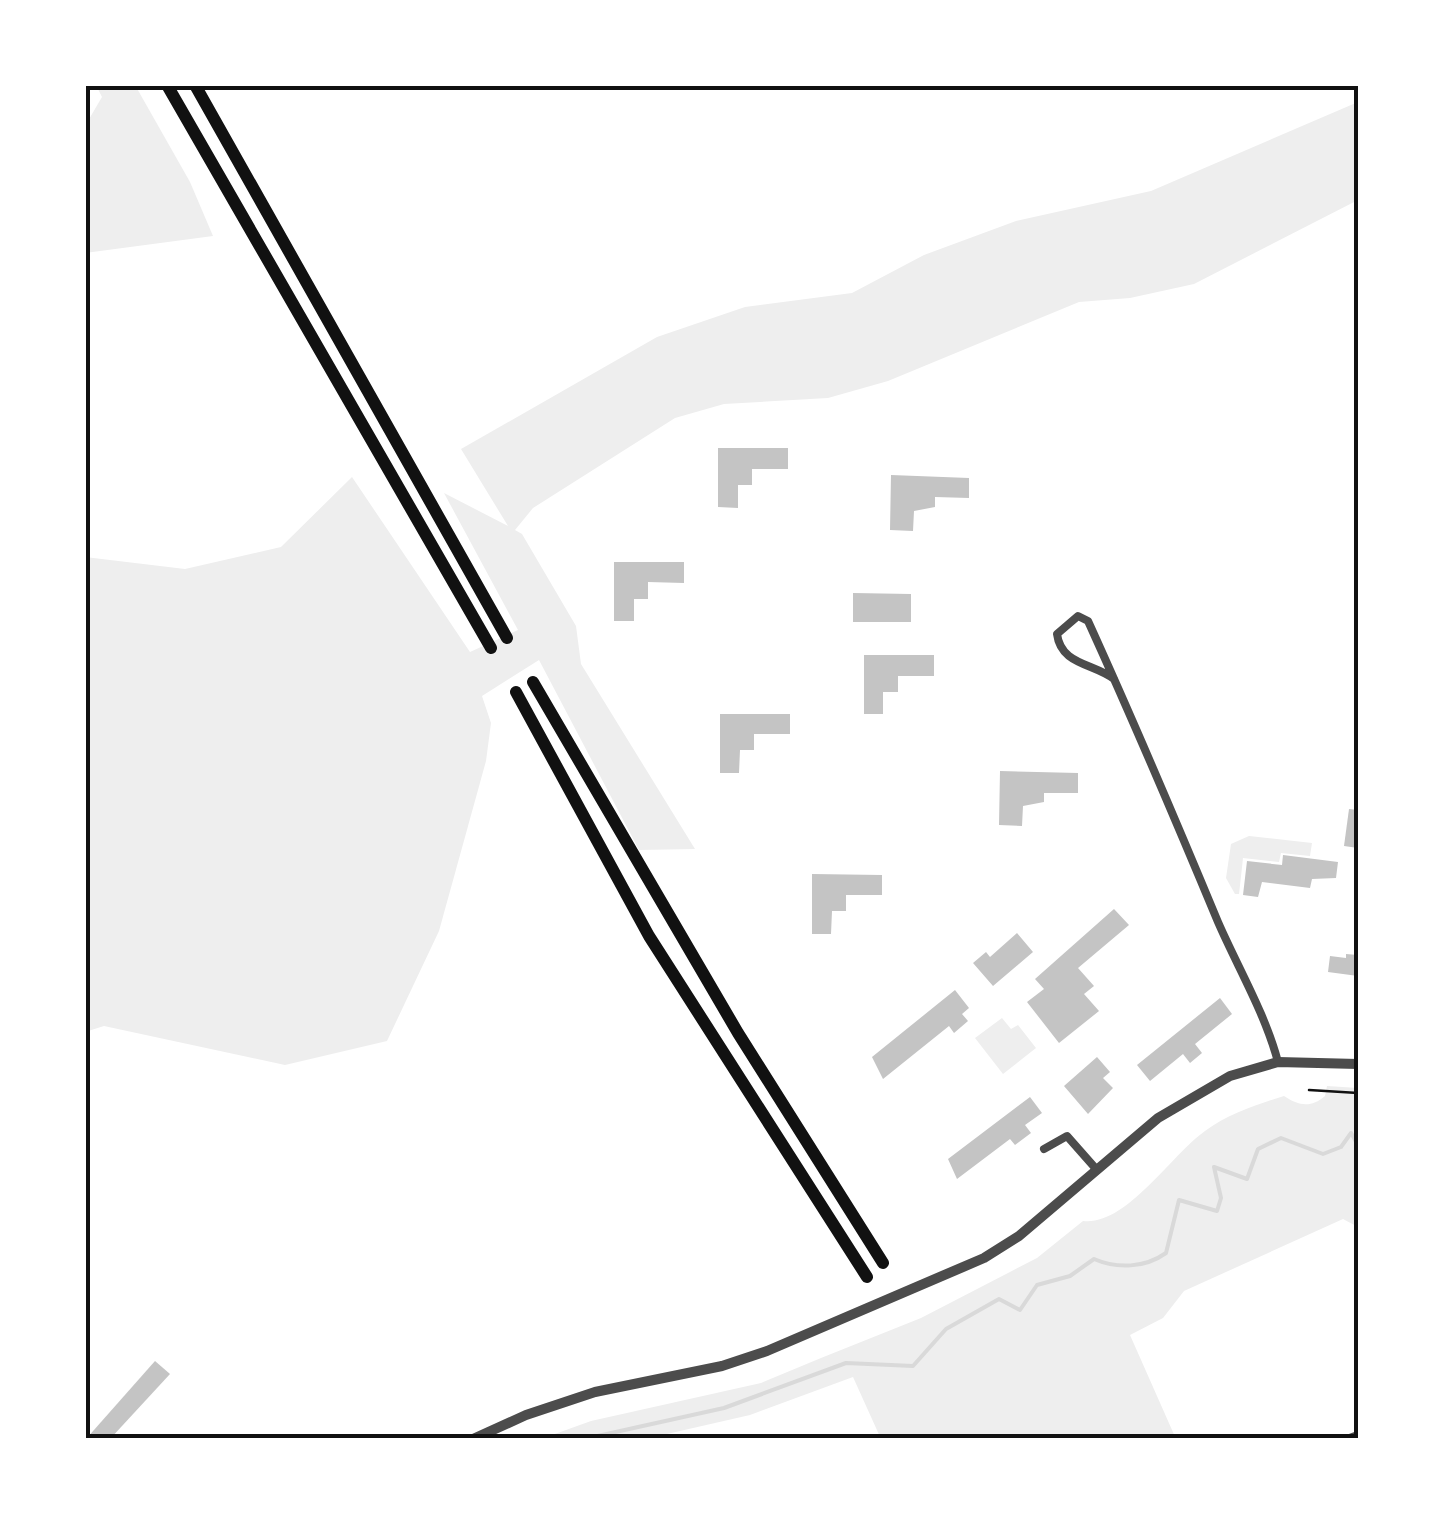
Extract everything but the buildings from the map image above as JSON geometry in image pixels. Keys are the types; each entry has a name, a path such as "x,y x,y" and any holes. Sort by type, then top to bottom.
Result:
{"highway":[{"path":"168,85 491,648"},
{"path":"194,85 507,638"},
{"path":"533,682 738,1032 883,1263"},
{"path":"516,692 649,936 867,1277"}],"street":[{"path":"1114,680 1068,658 1056,638 1062,625 1078,616 1088,620 1114,680 1278,1062"},
{"path":"473,1439 595,1392 722,1366 768,1351 984,1258 1019,1236 1182,1100 1230,1076 1278,1062 1358,1064"},
{"path":"1044,1149 1067,1136 1097,1170"},
{"path":"1350,1439 1358,1436"}],"path":[{"path":"1309,1090 1358,1093"}],"shaded area":[{"path":"96,85 135,85 190,182 213,236 85,253 85,126 102,97"},
{"path":"1358,102 1358,200 1194,284 1130,298 1079,302 888,381 828,398 724,404 675,418 533,508 515,530 522,534 576,626 581,664 695,849 639,850 539,660 482,696 491,723 486,761 439,931 387,1041 285,1065 104,1026 85,1032 85,557 185,569 281,547 352,477 470,652 518,630 444,493 508,526 461,449 657,337 745,307 852,293 924,255 1016,221 1151,191"},
{"path":"1249,836 1312,843 1310,856 1281,853 1279,862 1243,858 1239,894 1235,894 1226,878 1231,844"},
{"path":"1002,1018 1011,1029 1018,1025 1036,1048 1003,1074 975,1038"},
{"path":"1327,1086 1358,1088 1358,1227 1343,1219 1184,1291 1163,1318 1130,1335 1176,1439 881,1439 853,1377 750,1415 645,1439 541,1439 591,1421 761,1383 921,1318 1037,1258 1083,1221 1115,1213 1191,1142 1224,1119 1284,1096 1310,1104 1325,1096"}],"waterway":[{"path":"584,1439 724,1408 846,1363 913,1366 946,1329 999,1299 1020,1310 1037,1285 1070,1276 1094,1259 1131,1265 1166,1253 1179,1200 1217,1211 1221,1198 1214,1167 1247,1179 1258,1149 1281,1138 1323,1154 1341,1147 1351,1133 1358,1145"}]}
